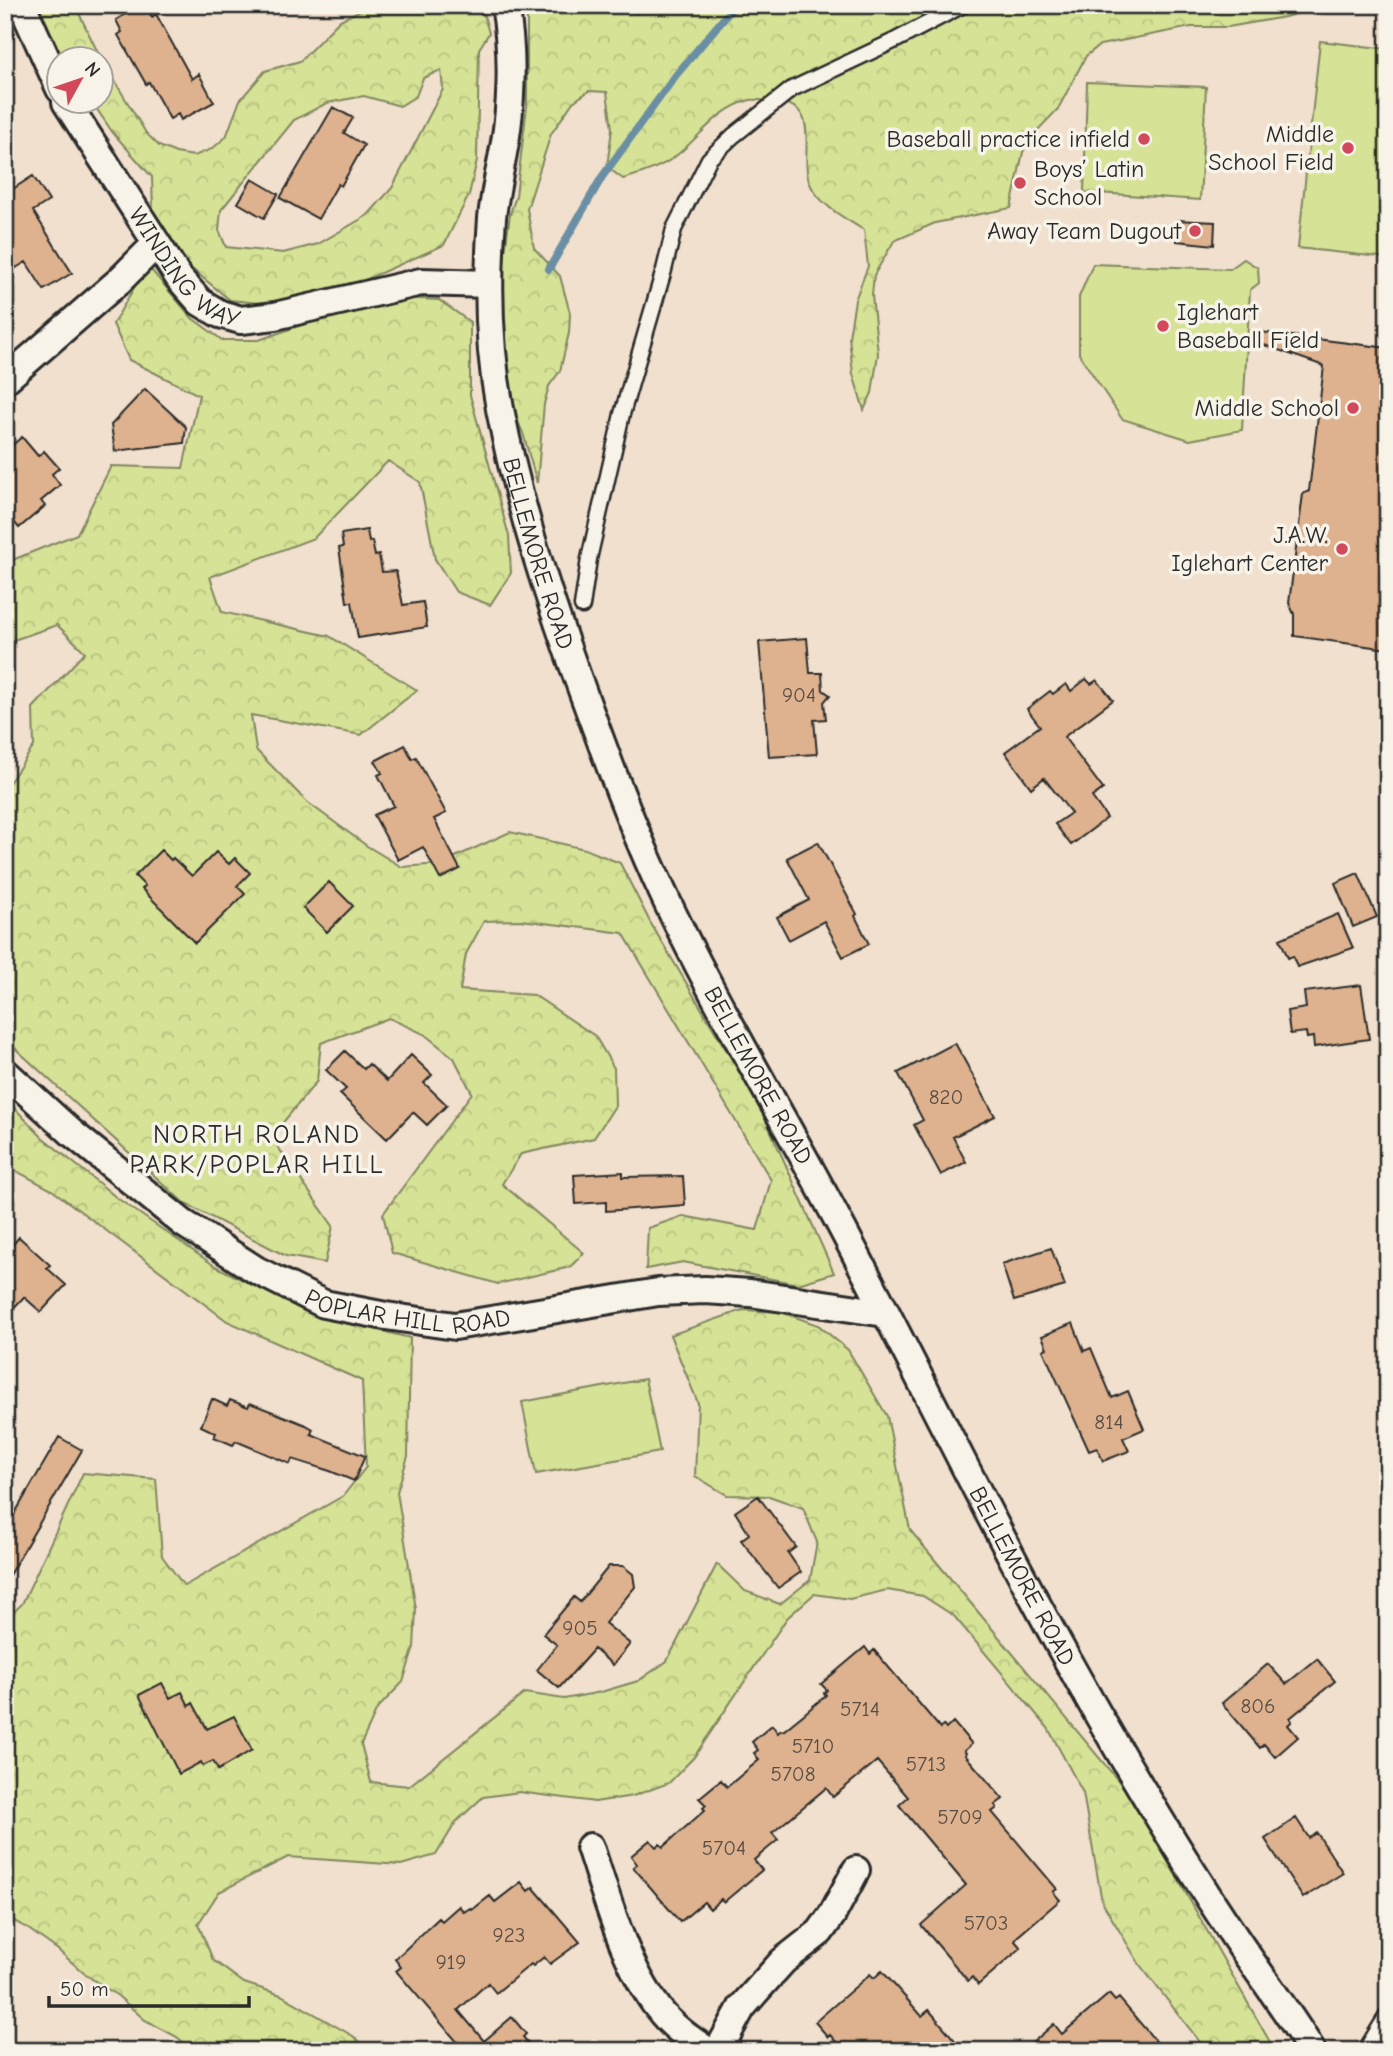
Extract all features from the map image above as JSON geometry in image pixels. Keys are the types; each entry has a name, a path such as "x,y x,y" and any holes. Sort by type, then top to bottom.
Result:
{"street":[{"path":"22,5 46,58"},
{"name":"BELLEMORE ROAD","path":"505,5 509,27 508,124 493,214 489,284 489,327 500,407 523,512 555,617 613,776 658,882 693,953 843,1230 1098,1716 1207,1894 1312,2051"},
{"name":"WINDING WAY","path":"75,116 179,278 200,302 220,314 241,320 275,316 421,282 489,284"},
{"path":"5,380 119,281 156,244"},
{"name":"POPLAR HILL ROAD","path":"5,1072 72,1133 183,1223 256,1270 324,1304 455,1326 658,1292 705,1290 750,1293 885,1314"},
{"path":"590,1847 623,1941 645,1989 658,2009 676,2028 708,2051"},
{"path":"718,2051 742,2007 763,1982 783,1961 820,1932 856,1870"}],"lane":[{"path":"582,606 589,559 622,414 674,229 709,159 733,136 792,89 963,5"},
{"path":"1365,2051 1388,2014"}],"green space":[{"path":"34,5 75,5 95,46 56,46"},
{"path":"371,5 481,5 489,33 479,49 477,160 469,195 444,245 324,298 288,306 230,300 186,264 163,233 153,216 152,177 101,116 116,116 116,83 146,133 159,146 194,156 212,149 226,137 240,100 265,71 300,61 340,20","holes":["441,70 443,89 392,188 368,215 318,244 283,253 226,247 219,230 221,210 294,120 327,103 364,96 400,106 416,96 423,78"]},
{"path":"527,5 614,5 618,9 637,13 646,5 1309,5 1302,12 1285,17 1228,27 1191,27 1100,45 1086,56 1058,109 1033,135 1023,152 1011,208 935,223 894,241 874,275 872,295 878,354 872,393 864,410 853,374 849,337 855,300 868,266 864,230 832,210 813,189 807,170 805,122 800,112 791,105 777,102 750,100 739,104 719,116 686,148 665,163 623,179 607,167 612,129 607,92 589,91 573,102 551,134 527,209 534,248 560,276 570,313 569,333 560,371 549,386 544,404 537,483 523,433 508,399 497,309 510,214 516,196 527,106"},
{"name":"Middle School Field","path":"1320,41 1388,49 1388,258 1298,248"},
{"name":"Baseball practice infield","path":"1087,82 1206,87 1200,200 1084,192"},
{"name":"Iglehart Baseball Field","path":"1244,259 1258,268 1259,283 1250,290 1242,430 1190,440 1122,419 1079,354 1079,297 1093,264 1230,269"},
{"path":"147,265 192,318 222,340 259,340 364,303 401,298 439,300 470,322 470,395 509,536 511,573 490,605 456,592 435,559 420,482 388,461 314,538 210,577 222,612 329,636 417,690 361,735 251,715 256,750 307,802 367,846 402,867 440,864 510,832 585,849 620,863 650,922 760,1107 834,1273 798,1284 683,1262 646,1269 648,1228 683,1216 757,1230 771,1180 623,933 521,920 484,921 466,954 460,990 534,995 595,1036 614,1068 615,1106 594,1138 521,1154 502,1184 584,1253 570,1267 498,1284 392,1253 383,1214 472,1093 454,1058 424,1034 389,1018 321,1043 317,1081 271,1137 333,1226 325,1263 286,1256 184,1203 5,1039 5,789 34,746 33,708 85,652 57,625 5,643 5,563 77,534 111,466 183,468 199,395 129,360 113,324"},
{"path":"5,1098 42,1137 117,1198 215,1266 308,1313 410,1338 408,1456 397,1492 416,1609 414,1647 403,1682 377,1709 361,1744 371,1782 409,1786 525,1693 564,1699 638,1681 667,1661 717,1564 745,1591 780,1604 810,1580 817,1542 803,1508 769,1496 727,1495 695,1476 698,1403 670,1335 743,1310 781,1312 818,1325 848,1350 887,1416 910,1530 1131,1796 1275,2051 1207,2051 1140,1965 1102,1902 1083,1793 1048,1728 954,1616 923,1596 887,1590 850,1599 814,1594 787,1618 694,1757 669,1783 633,1796 595,1802 519,1792 483,1797 456,1822 436,1855 401,1865 288,1857 219,1892 198,1924 213,1960 244,1983 281,1995 353,2036 369,2051 194,2051 177,2037 145,2020 58,1950 5,1916 5,1620 22,1604 83,1473 156,1479 162,1556 184,1586 343,1496 366,1467 362,1381 227,1321 52,1190 5,1165"},
{"path":"645,1379 660,1452 536,1474 522,1402"}],"building":[{"path":"145,5 152,17 156,14 192,79 199,74 214,102 181,120 178,114 170,119 118,35 122,32 116,20"},
{"path":"333,107 353,118 344,133 364,145 341,186 338,184 318,219 280,198"},
{"path":"33,176 49,201 33,211 72,273 44,290 26,262 16,268 5,251 5,194"},
{"path":"252,179 278,194 264,218 238,203"},
{"name":"Away Team Dugout","path":"1176,220 1215,222 1214,245 1177,241"},
{"name":"J.A.W. Iglehart Center","path":"1252,331 1388,348 1388,649 1294,636 1294,614 1289,603 1303,494 1309,491 1324,366 1250,340"},
{"path":"145,389 186,427 184,443 115,451 111,425"},
{"path":"22,437 38,456 44,451 59,468 52,474 60,485 41,501 45,506 19,528 5,511 5,451"},
{"path":"367,530 375,556 379,555 382,572 396,571 403,605 423,602 427,627 358,638 352,602 347,602 339,548 343,547 341,534"},
{"path":"807,638 810,673 822,673 823,690 830,695 824,702 826,719 814,720 817,754 769,757 759,642"},
{"path":"1086,679 1091,684 1097,680 1113,700 1064,737 1103,789 1092,797 1107,818 1071,845 1055,824 1071,813 1044,778 1031,788 1005,752 1040,726 1027,709 1050,691 1053,694 1066,684 1071,691"},
{"path":"405,745 412,759 416,757 446,813 434,819 460,869 440,879 423,847 398,860 374,815 394,806 378,775 382,773 375,761"},
{"path":"818,842 857,914 855,916 869,944 843,957 824,921 789,940 777,917 809,900 787,858"},
{"path":"161,850 192,876 216,852 229,864 235,858 250,873 237,886 245,894 195,943 142,889 145,886 135,876"},
{"path":"1358,873 1377,917 1353,927 1335,883"},
{"path":"329,882 353,906 327,932 303,908"},
{"path":"1338,914 1353,948 1297,967 1293,956 1288,958 1280,939"},
{"path":"1361,985 1369,1039 1314,1047 1313,1037 1307,1038 1306,1032 1290,1034 1287,1011 1306,1008 1304,992"},
{"path":"955,1043 995,1116 953,1137 966,1162 941,1175 914,1125 923,1120 898,1073"},
{"path":"345,1051 364,1069 369,1064 387,1081 411,1055 432,1075 424,1083 447,1105 427,1125 413,1112 387,1139 340,1094 346,1089 326,1070"},
{"path":"623,1172 623,1177 683,1176 685,1205 606,1211 606,1202 576,1204 574,1175"},
{"path":"19,1237 50,1265 47,1268 66,1285 41,1312 24,1297 5,1317 5,1254"},
{"path":"1051,1248 1065,1286 1014,1301 1002,1264"},
{"path":"1073,1323 1084,1351 1091,1348 1112,1398 1128,1391 1144,1429 1123,1438 1129,1451 1103,1461 1097,1448 1089,1451 1043,1350 1047,1348 1042,1336"},
{"path":"212,1399 227,1406 230,1400 248,1407 250,1403 306,1425 313,1429 311,1434 365,1456 354,1481 292,1459 290,1464 236,1441 233,1445 214,1437 216,1433 201,1426"},
{"path":"59,1437 82,1450 5,1582 5,1507 15,1513"},
{"path":"758,1496 796,1547 788,1553 801,1572 778,1588 741,1540 749,1534 735,1512"},
{"path":"609,1566 623,1566 633,1574 635,1587 605,1623 630,1644 613,1665 594,1649 559,1688 537,1670 557,1645 543,1634 574,1597 580,1602"},
{"path":"865,1647 870,1654 874,1650 940,1728 943,1725 946,1729 953,1722 972,1744 964,1751 965,1755 1003,1799 995,1805 997,1808 992,1812 1057,1889 1053,1892 1060,1900 1017,1937 1015,1941 1021,1948 978,1985 972,1977 968,1981 921,1925 966,1885 899,1805 908,1797 877,1761 833,1797 826,1788 772,1833 778,1840 754,1860 762,1870 724,1902 721,1899 710,1909 704,1902 680,1922 633,1867 637,1864 631,1856 650,1840 656,1847 660,1844 663,1847 705,1810 703,1808 706,1805 699,1798 721,1780 727,1787 759,1760 754,1753 758,1750 752,1742 772,1725 778,1733 804,1714 826,1695 824,1693 827,1690 821,1684"},
{"path":"1317,1659 1335,1681 1290,1718 1292,1721 1288,1725 1298,1737 1275,1757 1264,1744 1260,1748 1222,1703 1268,1664 1286,1684"},
{"path":"162,1683 170,1698 182,1692 189,1706 193,1703 207,1729 234,1716 252,1750 218,1770 213,1761 203,1766 201,1762 179,1774 139,1695"},
{"path":"1296,1818 1309,1838 1317,1833 1343,1873 1303,1898 1265,1839"},
{"path":"521,1882 528,1891 533,1887 580,1942 550,1964 544,1957 533,1966 531,1964 496,1993 488,1983 458,2010 484,2041 512,2017 535,2051 465,2051 396,1971 401,1967 395,1959 439,1918 442,1921 459,1906 464,1912 470,1908 472,1910 490,1896 495,1902"},
{"path":"882,1971 922,2016 929,2010 964,2051 844,2051 830,2035 828,2037 815,2022 870,1974 874,1978"},
{"path":"1109,1994 1115,2001 1119,1998 1164,2051 1023,2051 1054,2024 1062,2034"}],"waterway":[{"path":"549,269 602,177 676,75 735,5"}],"place":[{"name":"Baseball practice infield","path":"1144,139"},
{"name":"Middle School Field","path":"1348,148"},
{"name":"Boys’ Latin School","path":"1020,183"},
{"name":"Away Team Dugout","path":"1195,231"},
{"name":"Iglehart Baseball Field","path":"1163,326"},
{"name":"Middle School","path":"1353,408"},
{"name":"J.A.W. Iglehart Center","path":"1342,549"}],"district":[{"name":"NORTH ROLAND PARK/POPLAR HILL","path":"257,1150"}]}
